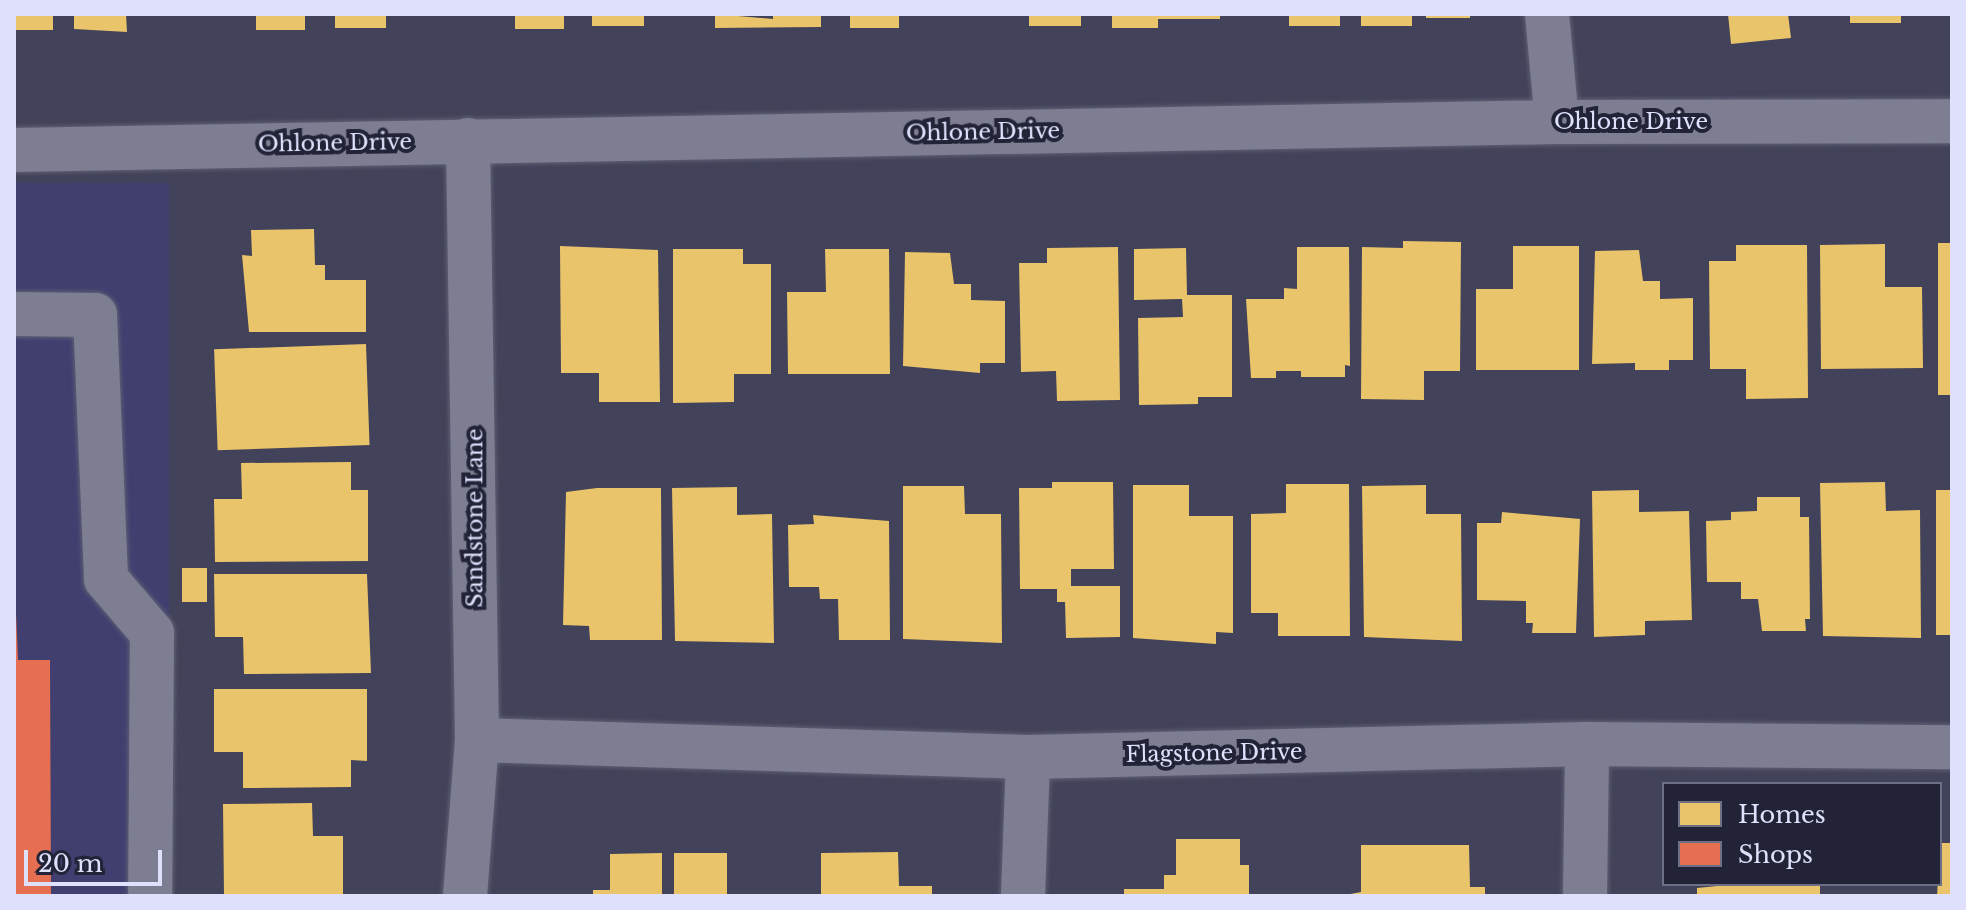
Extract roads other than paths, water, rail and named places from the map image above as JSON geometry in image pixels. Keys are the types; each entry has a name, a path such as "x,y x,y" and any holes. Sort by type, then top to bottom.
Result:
{"street":[{"path":"1547,14 1557,122"},
{"name":"Ohlone Drive","path":"14,150 1557,122 1952,121"},
{"name":"Sandstone Lane","path":"465,896 477,740 468,140"},
{"path":"14,314 95,315 106,579 152,633 150,896"},
{"name":"Flagstone Drive","path":"477,740 1028,757 1587,744 1952,747"},
{"path":"1585,896 1587,744"},
{"path":"1023,896 1028,757"}]}
